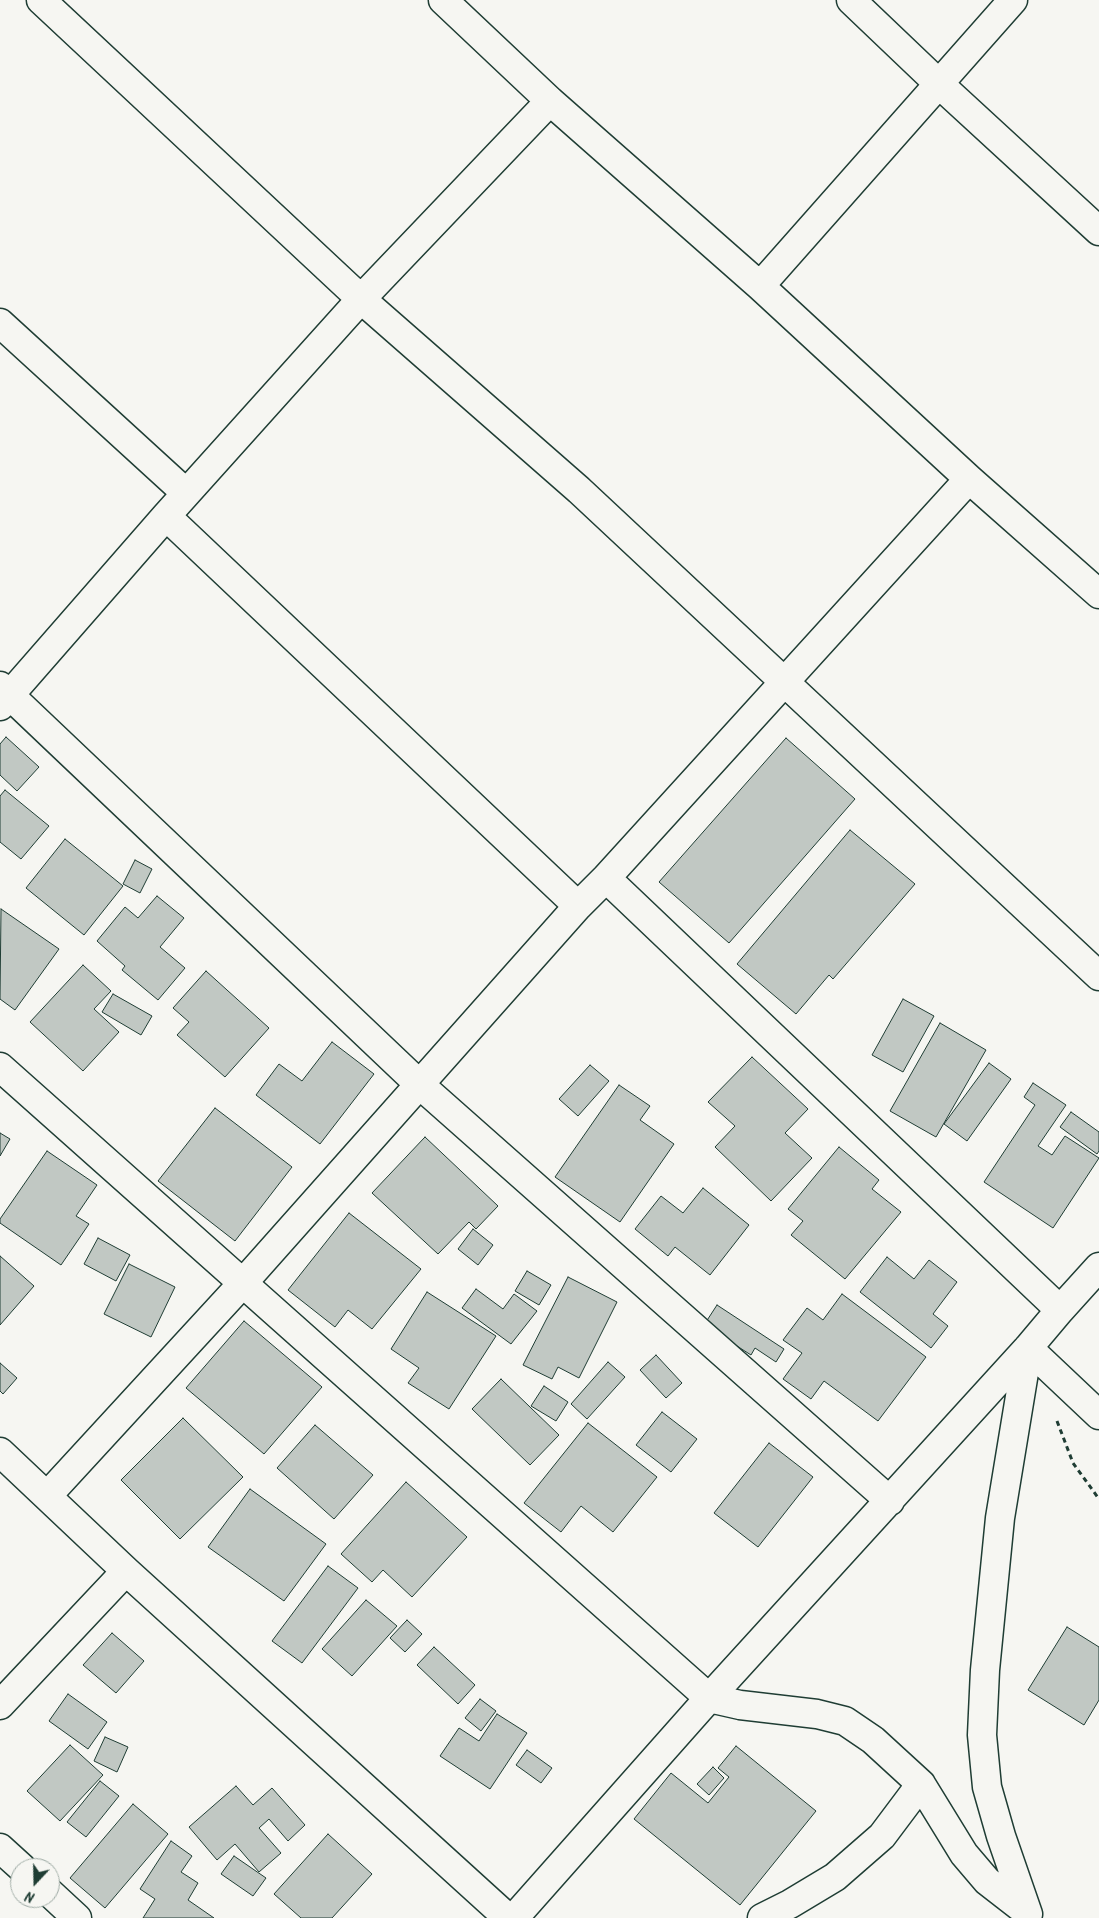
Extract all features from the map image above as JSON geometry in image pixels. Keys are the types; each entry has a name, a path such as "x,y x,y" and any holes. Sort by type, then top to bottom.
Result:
{"street":[{"path":"41,0 361,299 579,490 1099,976"},
{"path":"443,0 550,101 760,286 969,479 1099,594"},
{"path":"852,0 938,83 1099,231"},
{"path":"760,286 1013,0"},
{"path":"550,101 361,299 3,696 419,1084 890,1501"},
{"path":"0,323 186,493"},
{"path":"47,1496 242,1284 578,906 606,878 969,479"},
{"path":"166,516 578,906"},
{"path":"606,878 1060,1310"},
{"path":"0,1067 709,1698 740,1705 817,1714 845,1721 873,1740 922,1784 964,1854 987,1881 1029,1915"},
{"path":"514,1918 709,1698 890,1501 1099,1267"},
{"path":"1028,1348 1099,1415"},
{"path":"1028,1348 1000,1518 985,1670 982,1735 987,1787 1001,1836 1029,1915"},
{"path":"0,1452 126,1571 508,1918"},
{"path":"0,1705 126,1571"},
{"path":"762,1918 790,1904 835,1877 882,1836 922,1784"},
{"path":"0,1848 11,1858"},
{"path":"60,1903 77,1918"}],"path":[{"path":"1056,1419 1073,1463 1099,1499"}],"building":[{"path":"6,737 39,767 17,791 0,775 0,744"},
{"path":"786,738 855,799 729,943 659,882"},
{"path":"5,790 49,826 21,859 0,842 0,796"},
{"path":"850,830 915,884 833,979 829,975 796,1014 737,964"},
{"path":"65,839 123,886 84,935 26,888"},
{"path":"135,860 152,869 140,893 123,884"},
{"path":"157,896 184,918 160,947 185,968 158,1000 122,970 125,966 97,941 125,907 138,918"},
{"path":"1,909 59,949 15,1010 0,999"},
{"path":"83,965 111,991 94,1009 119,1032 83,1071 30,1022"},
{"path":"206,971 269,1028 225,1077 177,1035 189,1022 173,1008"},
{"path":"113,994 152,1016 141,1035 102,1012"},
{"path":"903,999 934,1016 903,1072 872,1055"},
{"path":"940,1023 986,1050 936,1137 890,1111"},
{"path":"332,1042 374,1074 320,1144 256,1095 279,1064 302,1081"},
{"path":"752,1057 808,1109 785,1133 812,1158 771,1201 715,1147 735,1126 708,1102"},
{"path":"989,1063 1011,1079 967,1141 944,1124"},
{"path":"590,1065 609,1081 578,1116 559,1099"},
{"path":"1033,1083 1066,1105 1038,1146 1052,1155 1065,1136 1099,1158 1053,1228 984,1182 1035,1105 1024,1097"},
{"path":"619,1085 650,1106 640,1120 674,1144 620,1222 555,1177"},
{"path":"215,1108 292,1167 235,1241 158,1181"},
{"path":"1071,1112 1099,1132 1099,1151 1097,1154 1060,1127"},
{"path":"0,1133 10,1139 0,1156"},
{"path":"425,1137 498,1206 476,1229 469,1222 438,1254 372,1193"},
{"path":"839,1147 879,1180 872,1189 901,1212 845,1279 791,1235 803,1221 788,1209"},
{"path":"47,1151 97,1185 76,1216 89,1224 61,1265 0,1223 0,1219"},
{"path":"703,1188 749,1225 710,1275 675,1247 668,1256 635,1229 661,1196 683,1213"},
{"path":"349,1213 421,1269 372,1329 348,1310 335,1327 288,1290"},
{"path":"473,1229 493,1245 478,1265 458,1249"},
{"path":"98,1238 130,1255 116,1281 84,1264"},
{"path":"0,1256 34,1286 0,1325"},
{"path":"887,1257 914,1279 929,1260 957,1282 933,1314 948,1326 931,1348 860,1292"},
{"path":"129,1264 175,1287 151,1337 104,1314"},
{"path":"527,1271 551,1285 539,1305 515,1291"},
{"path":"568,1277 617,1302 579,1378 558,1367 552,1379 523,1365"},
{"path":"476,1289 503,1309 514,1294 537,1311 511,1344 462,1308"},
{"path":"427,1292 496,1336 449,1409 408,1383 419,1368 391,1349"},
{"path":"842,1294 926,1357 878,1421 824,1381 811,1399 783,1379 802,1353 783,1340 807,1308 823,1320"},
{"path":"717,1305 784,1349 776,1362 755,1348 751,1355 704,1325"},
{"path":"244,1321 322,1387 264,1454 186,1388"},
{"path":"656,1355 682,1383 666,1398 640,1370"},
{"path":"608,1362 625,1377 587,1419 571,1404"},
{"path":"0,1363 17,1378 3,1394 0,1391"},
{"path":"501,1379 559,1435 530,1465 472,1409"},
{"path":"544,1386 568,1402 556,1421 531,1406"},
{"path":"662,1412 697,1439 671,1472 636,1445"},
{"path":"183,1418 243,1477 180,1539 121,1480"},
{"path":"588,1423 657,1477 613,1532 581,1506 561,1532 524,1503"},
{"path":"315,1425 373,1475 334,1519 277,1468"},
{"path":"769,1443 813,1477 758,1547 714,1513"},
{"path":"406,1482 467,1537 412,1597 383,1570 372,1582 341,1554"},
{"path":"250,1489 326,1544 284,1601 208,1547"},
{"path":"328,1566 358,1588 302,1663 272,1641"},
{"path":"366,1600 397,1626 352,1676 322,1649"},
{"path":"407,1620 422,1634 405,1652 390,1638"},
{"path":"1067,1627 1099,1647 1099,1700 1084,1725 1028,1690"},
{"path":"112,1633 144,1661 116,1693 83,1665"},
{"path":"434,1647 475,1685 458,1704 417,1665"},
{"path":"68,1694 107,1722 88,1749 49,1721"},
{"path":"480,1699 496,1711 481,1731 465,1718"},
{"path":"497,1714 527,1733 490,1789 440,1756 459,1728 479,1741"},
{"path":"105,1737 128,1747 117,1772 94,1761"},
{"path":"70,1745 103,1775 60,1821 27,1791"},
{"path":"736,1746 816,1811 740,1905 634,1819 671,1773 708,1803 729,1777 718,1768"},
{"path":"527,1750 552,1768 541,1783 516,1765"},
{"path":"713,1767 724,1778 709,1795 697,1784"},
{"path":"100,1781 119,1796 86,1837 67,1822"},
{"path":"236,1786 253,1805 272,1788 305,1825 288,1841 269,1819 259,1828 281,1853 259,1872 235,1844 217,1860 189,1827"},
{"path":"133,1804 168,1834 105,1908 70,1878"},
{"path":"328,1834 372,1874 332,1918 301,1918 274,1894"},
{"path":"171,1841 192,1856 181,1872 198,1883 188,1900 214,1918 143,1918 155,1899 140,1889"},
{"path":"234,1856 266,1878 253,1896 221,1874"}]}
